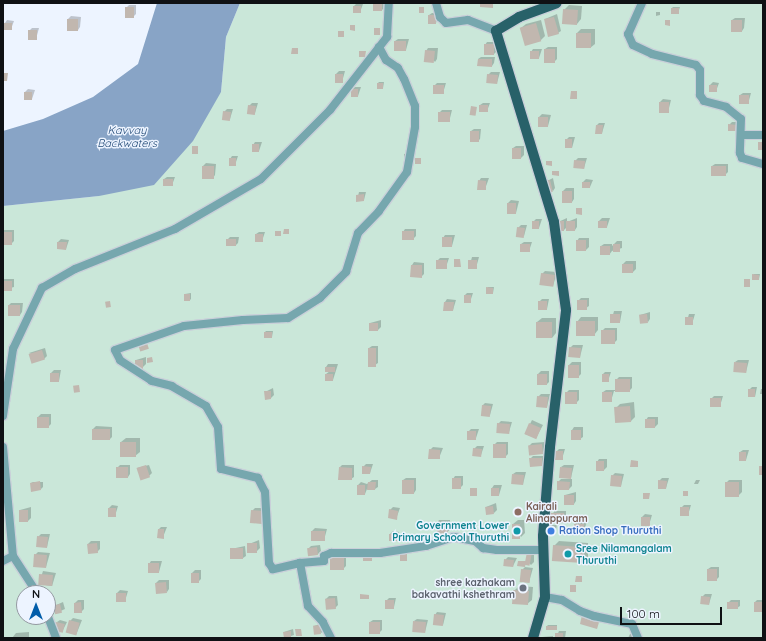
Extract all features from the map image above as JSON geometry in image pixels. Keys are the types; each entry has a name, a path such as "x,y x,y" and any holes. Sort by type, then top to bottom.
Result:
{"main road":[{"path":"533,638 545,597 544,550 550,447 566,310 554,222 496,31 518,18 557,3"}],"street":[{"path":"3,416 13,349 42,288 75,269 175,229 261,179 330,110 387,37 389,3"},
{"path":"436,3 440,17 446,23 468,20 496,31"},
{"path":"642,3 637,17 629,26 628,34 633,45 652,54 696,65 700,70 700,94 704,101 726,107 741,119 740,153 742,158 763,164"},
{"path":"379,47 386,60 398,68 404,79 414,106 415,127 407,172 379,211 358,233 346,272 320,298 288,318 243,320 184,326 115,350 120,360 141,374 152,380 172,386 206,406 218,427 221,469 258,478 265,492 269,563 273,569 300,563 324,561 324,556 331,553 380,553 426,546 454,537 475,540 483,548 497,550 544,550"},
{"path":"741,135 763,135"},
{"path":"3,447 13,556 32,585"},
{"path":"3,561 13,556"},
{"path":"300,563 308,606 323,622 331,638"},
{"path":"545,597 562,600 580,611 594,616 632,624 638,638"},
{"path":"51,625 56,638"}],"green space":[{"path":"240,3 763,3 763,638 3,638 3,206 99,196 221,92 226,37"}],"water":[{"name":"Kavvay Backwaters","path":"157,3 240,3 226,37 221,92 193,141 154,185 99,196 3,206 3,131 43,119 93,97 138,64"}],"building":[{"path":"373,3 382,3 382,11 373,11"},
{"path":"480,3 493,3 493,8 480,7"},
{"path":"353,6 361,6 361,13 353,13"},
{"path":"125,7 134,7 134,18 125,18"},
{"path":"419,7 424,7 424,13 419,13"},
{"path":"671,8 679,8 679,14 671,14"},
{"path":"563,9 578,10 577,25 562,24"},
{"path":"428,15 436,15 436,24 428,24"},
{"path":"554,17 559,34 548,37 544,19"},
{"path":"67,19 78,19 78,31 67,31"},
{"path":"665,20 670,20 670,26 665,25"},
{"path":"731,20 742,20 742,32 731,32"},
{"path":"4,23 12,23 12,30 4,30"},
{"path":"536,23 541,41 525,46 520,28"},
{"path":"350,25 355,25 355,31 350,30"},
{"path":"374,28 380,28 380,35 374,35"},
{"path":"28,30 37,30 37,40 28,40"},
{"path":"338,31 344,31 344,37 338,37"},
{"path":"576,33 591,33 591,48 576,48"},
{"path":"394,41 406,41 406,51 394,51"},
{"path":"484,44 494,44 494,55 484,55"},
{"path":"292,48 298,48 298,54 291,54"},
{"path":"544,49 555,49 555,63 544,63"},
{"path":"425,50 435,51 434,63 424,62"},
{"path":"359,51 366,51 365,57 359,57"},
{"path":"530,51 539,51 539,59 530,59"},
{"path":"478,59 492,59 492,67 477,66"},
{"path":"3,73 8,73 7,81 3,81"},
{"path":"335,74 343,74 343,83 335,83"},
{"path":"487,74 498,75 497,84 486,83"},
{"path":"377,83 383,83 383,89 377,89"},
{"path":"433,85 444,85 444,94 433,94"},
{"path":"709,85 717,85 717,92 709,92"},
{"path":"351,89 358,89 358,97 351,97"},
{"path":"571,91 577,91 577,99 570,99"},
{"path":"24,92 32,92 32,100 24,100"},
{"path":"739,95 749,95 749,104 739,104"},
{"path":"659,102 669,102 669,113 659,113"},
{"path":"248,105 256,106 255,115 247,114"},
{"path":"479,105 488,105 488,112 479,112"},
{"path":"471,106 477,107 476,116 470,115"},
{"path":"223,111 231,112 230,121 222,120"},
{"path":"438,112 450,112 450,122 438,122"},
{"path":"538,117 548,117 548,127 538,127"},
{"path":"728,124 737,125 737,131 728,131"},
{"path":"596,125 603,125 602,134 595,134"},
{"path":"470,131 479,131 479,142 470,142"},
{"path":"565,139 572,139 572,148 565,148"},
{"path":"758,142 763,142 763,150 758,150"},
{"path":"252,144 259,144 259,152 252,152"},
{"path":"192,146 198,146 198,154 192,154"},
{"path":"512,148 521,148 521,159 512,159"},
{"path":"229,158 236,158 236,166 229,166"},
{"path":"415,158 421,158 421,164 415,164"},
{"path":"574,160 585,161 584,169 573,168"},
{"path":"546,161 552,161 552,166 546,165"},
{"path":"202,166 214,166 214,179 202,179"},
{"path":"711,166 726,166 726,176 711,176"},
{"path":"552,171 559,171 559,176 552,175"},
{"path":"163,179 173,179 173,186 163,186"},
{"path":"478,180 486,181 486,190 477,190"},
{"path":"550,180 553,192 547,193 544,181"},
{"path":"582,182 590,182 590,188 582,188"},
{"path":"562,191 572,191 572,203 562,203"},
{"path":"364,194 364,201 356,202 356,195"},
{"path":"507,203 516,203 516,214 507,214"},
{"path":"576,208 582,208 582,215 576,214"},
{"path":"532,221 539,221 539,229 532,229"},
{"path":"557,221 564,221 564,231 557,231"},
{"path":"566,221 575,221 575,231 566,231"},
{"path":"598,221 607,221 607,228 598,228"},
{"path":"517,227 525,228 524,238 516,237"},
{"path":"284,229 289,229 289,234 283,234"},
{"path":"275,231 281,231 281,236 275,236"},
{"path":"402,231 414,231 414,240 402,240"},
{"path":"3,232 12,232 12,245 3,245"},
{"path":"255,234 263,234 263,242 255,242"},
{"path":"442,237 452,237 452,247 442,247"},
{"path":"226,239 236,239 236,246 226,246"},
{"path":"576,240 586,240 586,251 576,251"},
{"path":"57,242 67,242 66,250 57,249"},
{"path":"520,244 530,244 530,252 520,252"},
{"path":"613,244 620,244 620,252 613,252"},
{"path":"600,246 610,246 610,255 600,255"},
{"path":"454,259 460,259 461,267 454,267"},
{"path":"436,260 447,260 447,269 436,269"},
{"path":"468,260 477,260 477,269 468,269"},
{"path":"622,264 633,264 633,273 622,273"},
{"path":"411,265 422,265 422,278 410,277"},
{"path":"541,273 555,275 553,287 539,285"},
{"path":"752,274 759,275 759,280 752,280"},
{"path":"744,279 750,279 750,287 744,287"},
{"path":"3,281 12,281 12,291 3,291"},
{"path":"486,287 493,288 493,294 486,294"},
{"path":"184,294 190,294 190,301 184,301"},
{"path":"464,295 471,295 471,303 464,303"},
{"path":"577,300 587,300 587,310 577,310"},
{"path":"110,301 111,307 106,308 105,302"},
{"path":"538,301 547,301 547,310 538,310"},
{"path":"444,302 454,302 453,311 443,311"},
{"path":"8,305 20,305 20,316 8,316"},
{"path":"610,314 620,314 620,323 610,323"},
{"path":"647,314 648,323 640,324 639,315"},
{"path":"685,317 693,317 693,325 685,325"},
{"path":"576,321 595,321 595,336 576,336"},
{"path":"536,322 552,322 552,338 536,338"},
{"path":"369,323 378,323 378,331 369,331"},
{"path":"601,330 615,330 615,344 601,344"},
{"path":"264,332 272,332 272,338 264,338"},
{"path":"147,343 149,349 140,351 138,346"},
{"path":"569,347 581,348 580,358 568,357"},
{"path":"368,348 376,348 376,367 368,367"},
{"path":"42,350 45,360 32,364 29,354"},
{"path":"152,357 153,362 147,363 147,358"},
{"path":"135,360 143,360 143,369 135,369"},
{"path":"734,362 747,363 746,373 733,372"},
{"path":"568,365 579,365 579,378 568,378"},
{"path":"325,367 335,367 335,372 325,372"},
{"path":"50,373 59,373 59,382 50,382"},
{"path":"325,374 333,374 333,381 325,381"},
{"path":"537,374 547,374 547,385 537,385"},
{"path":"602,374 609,374 609,382 602,382"},
{"path":"615,379 630,379 630,392 615,392"},
{"path":"79,385 80,392 74,393 73,386"},
{"path":"748,389 755,389 755,397 748,397"},
{"path":"264,391 271,391 271,399 265,400"},
{"path":"565,392 577,392 577,404 565,404"},
{"path":"602,392 612,392 612,402 602,402"},
{"path":"537,396 548,397 547,408 536,407"},
{"path":"710,398 721,398 721,407 710,407"},
{"path":"482,405 491,406 490,417 481,416"},
{"path":"630,406 631,422 615,423 614,407"},
{"path":"37,417 49,417 49,428 37,428"},
{"path":"645,419 655,419 655,428 645,428"},
{"path":"497,423 510,424 509,434 496,433"},
{"path":"529,423 541,428 536,439 524,434"},
{"path":"92,429 110,429 110,440 92,440"},
{"path":"571,430 581,430 581,440 571,440"},
{"path":"467,431 476,431 476,440 467,440"},
{"path":"120,442 136,442 136,457 120,457"},
{"path":"493,444 506,444 506,458 493,458"},
{"path":"542,444 543,454 529,455 528,445"},
{"path":"473,448 482,449 481,457 472,456"},
{"path":"429,449 440,450 440,459 428,459"},
{"path":"555,451 563,451 563,460 555,460"},
{"path":"739,452 746,452 746,461 739,461"},
{"path":"529,458 542,458 542,466 530,467"},
{"path":"631,460 638,461 638,467 630,467"},
{"path":"596,461 604,461 604,471 596,471"},
{"path":"146,465 150,477 141,480 136,468"},
{"path":"362,466 371,467 370,474 362,474"},
{"path":"759,466 763,466 763,475 759,475"},
{"path":"116,467 128,467 128,478 116,478"},
{"path":"339,467 352,468 352,480 338,480"},
{"path":"560,467 572,468 571,479 559,478"},
{"path":"512,474 524,475 523,485 511,484"},
{"path":"611,475 622,476 621,487 610,486"},
{"path":"452,478 461,478 461,489 452,489"},
{"path":"402,480 414,480 414,494 402,494"},
{"path":"658,480 667,481 666,489 658,489"},
{"path":"40,481 41,490 31,492 30,483"},
{"path":"557,481 570,482 569,490 557,490"},
{"path":"368,482 376,482 375,490 367,490"},
{"path":"725,482 739,482 739,497 725,497"},
{"path":"357,485 365,485 365,495 357,495"},
{"path":"470,488 477,488 477,496 470,496"},
{"path":"491,488 499,488 499,496 491,496"},
{"path":"683,491 688,491 688,496 683,496"},
{"path":"643,493 650,493 649,499 643,499"},
{"path":"564,495 574,495 574,505 564,505"},
{"path":"493,506 494,514 486,515 485,507"},
{"path":"680,507 689,507 689,516 680,516"},
{"path":"108,508 116,508 116,517 108,517"},
{"name":"Kairali Alinappuram","path":"515,508 522,508 521,515 515,515"},
{"path":"389,509 398,511 397,520 388,518"},
{"path":"19,510 28,510 28,522 19,522"},
{"path":"251,510 263,511 262,524 250,523"},
{"path":"551,513 564,513 564,523 551,523"},
{"path":"641,517 650,517 650,526 641,526"},
{"path":"447,522 448,533 437,534 436,523"},
{"name":"Government Lower Primary School Thuruthi","path":"512,524 520,524 520,539 512,539"},
{"path":"574,524 584,524 584,534 574,534"},
{"name":"Ration Shop Thuruthi","path":"547,527 555,527 555,535 547,535"},
{"path":"158,529 164,529 164,539 157,538"},
{"path":"311,531 325,531 325,541 311,541"},
{"path":"389,534 397,534 397,541 389,541"},
{"path":"37,536 48,537 47,548 36,547"},
{"path":"487,536 496,536 496,541 487,541"},
{"path":"97,543 98,553 88,554 87,544"},
{"path":"247,543 257,543 257,553 247,553"},
{"name":"Sree Nilamangalam Thuruthi","path":"553,545 584,547 583,563 552,561"},
{"path":"317,547 318,555 308,556 307,548"},
{"path":"230,548 243,548 243,559 230,559"},
{"path":"527,552 532,553 529,566 525,565"},
{"path":"400,553 407,553 407,561 400,561"},
{"path":"34,554 47,555 46,568 33,567"},
{"path":"363,555 372,555 372,561 363,561"},
{"path":"330,556 344,556 344,570 330,570"},
{"path":"504,559 514,560 513,567 503,566"},
{"path":"518,561 526,561 525,567 517,566"},
{"path":"148,563 159,563 159,573 148,573"},
{"path":"521,569 531,570 530,583 520,582"},
{"path":"707,569 717,569 717,581 707,581"},
{"path":"191,573 199,573 199,583 191,583"},
{"path":"39,574 53,575 52,585 39,585"},
{"path":"576,576 582,576 582,582 575,582"},
{"path":"166,582 167,593 156,594 155,583"},
{"path":"570,585 576,585 576,592 570,592"},
{"path":"513,590 529,591 528,605 512,604"},
{"path":"116,593 126,593 126,602 116,602"},
{"path":"360,594 369,595 369,599 360,599"},
{"path":"701,596 710,597 709,605 700,604"},
{"path":"335,598 336,609 326,610 325,599"},
{"path":"385,600 394,600 394,609 385,609"},
{"path":"81,602 82,613 74,613 74,603"},
{"path":"727,602 738,602 738,609 727,609"},
{"path":"754,602 763,602 763,612 754,612"},
{"path":"60,604 62,613 56,614 56,605"},
{"path":"434,614 444,615 443,626 433,625"},
{"path":"582,615 600,619 597,629 580,624"},
{"path":"69,620 80,623 76,635 66,633"},
{"path":"413,621 426,622 425,633 412,632"},
{"path":"56,622 65,624 63,633 54,631"},
{"path":"369,622 380,622 380,634 369,634"},
{"path":"320,625 321,634 314,635 313,626"},
{"path":"546,626 557,626 557,630 546,630"},
{"path":"295,629 301,629 302,636 296,636"},
{"path":"291,631 291,638 284,638 283,632"},
{"path":"555,633 563,633 563,638 555,638"}],"place":[{"name":"Kairali Alinappuram","path":"518,512"},
{"name":"Government Lower Primary School Thuruthi","path":"517,531"},
{"name":"Ration Shop Thuruthi","path":"551,531"},
{"name":"Sree Nilamangalam Thuruthi","path":"568,554"},
{"name":"shree kazhakam bakavathi kshethram","path":"523,588"}]}
